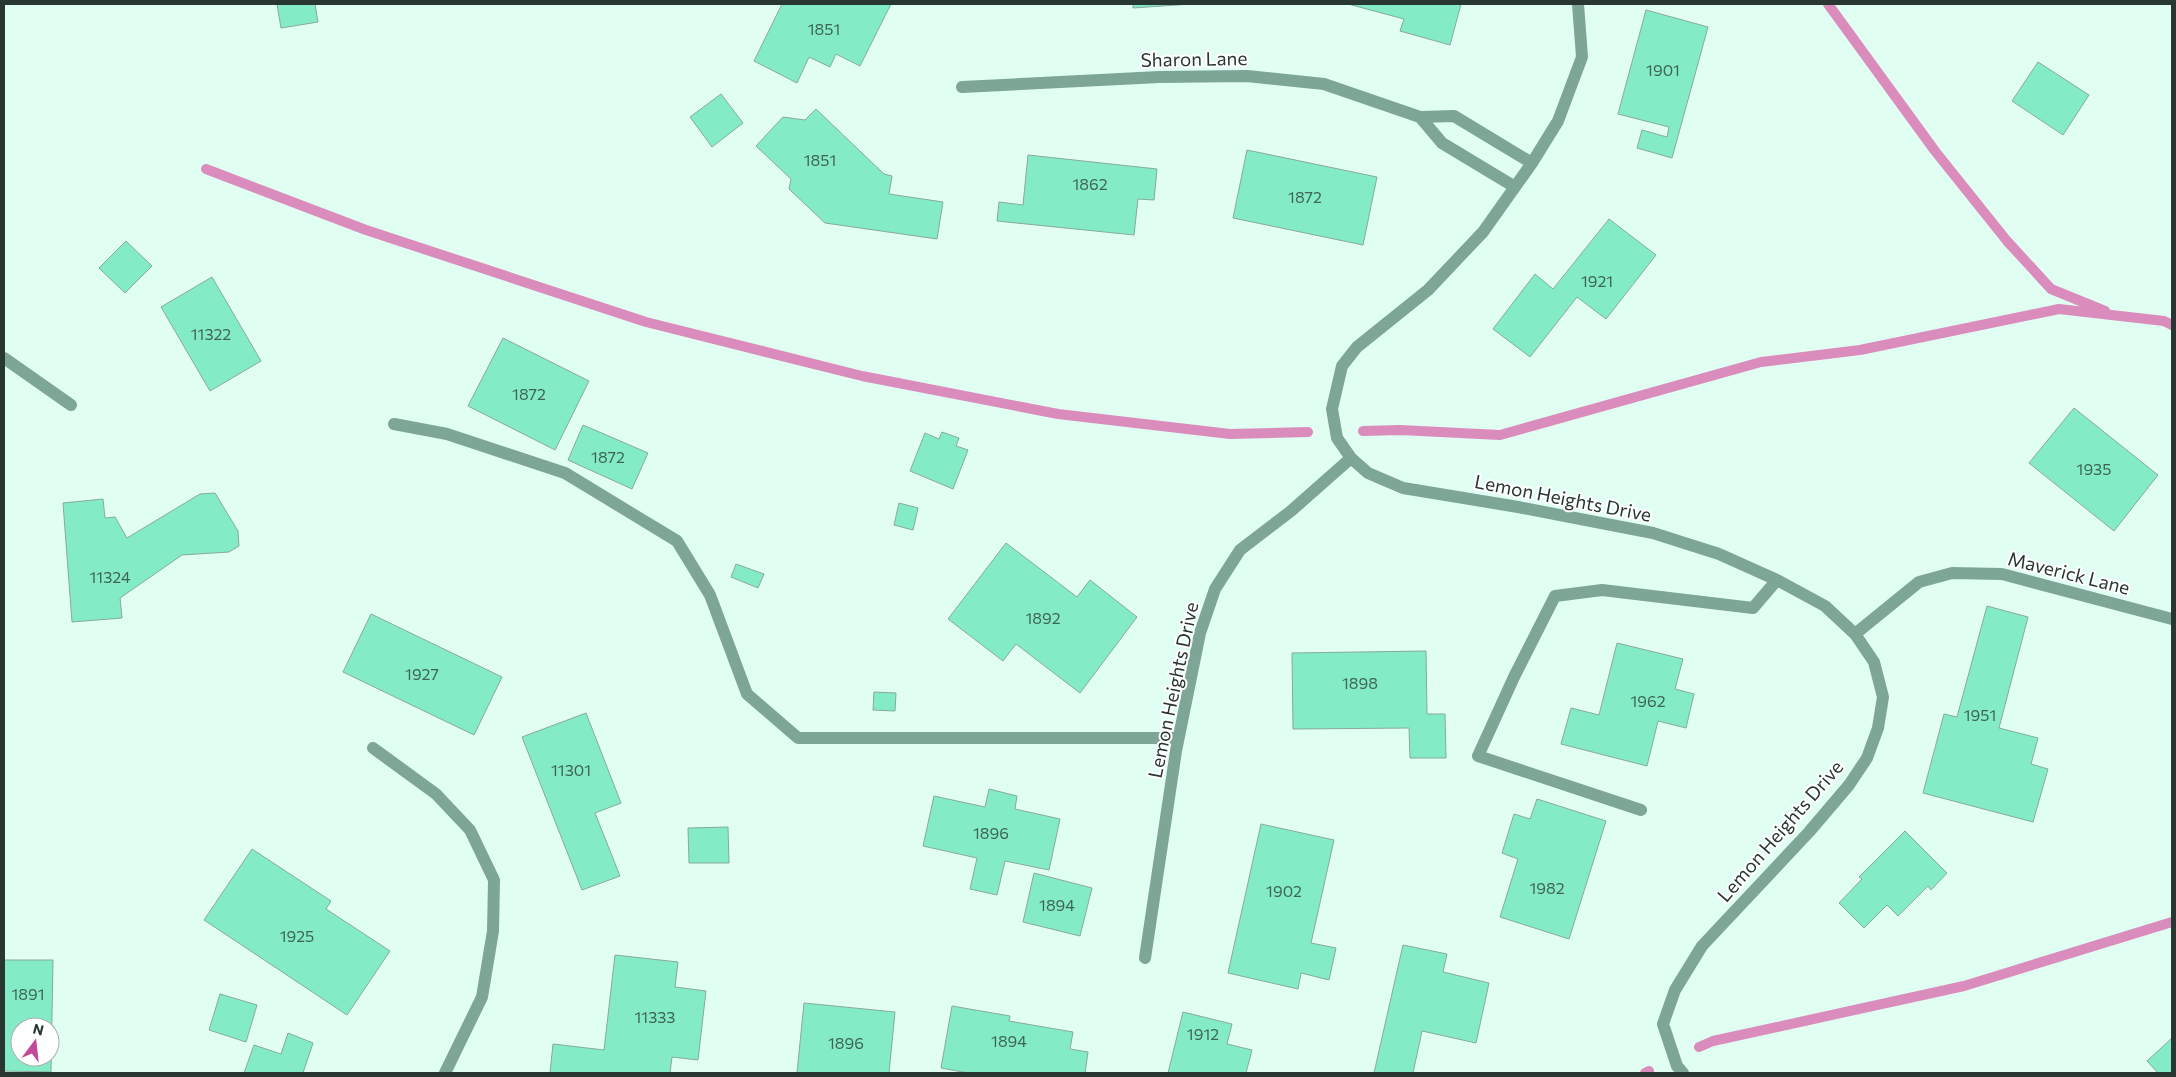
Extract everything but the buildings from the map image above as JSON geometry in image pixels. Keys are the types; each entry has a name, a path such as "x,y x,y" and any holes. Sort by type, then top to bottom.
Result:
{"street":[{"name":"Lemon Heights Drive","path":"1578,4 1582,57 1558,121 1532,164 1484,232 1428,290 1357,347 1342,366 1332,409 1337,438 1352,458 1368,473 1403,488 1518,507 1653,533 1719,554 1777,580 1825,606 1855,634 1874,662 1883,697 1878,728 1867,758 1849,785 1809,832 1702,946 1675,990 1663,1024 1677,1066 1683,1073"},
{"name":"Sharon Lane","path":"962,87 1159,77 1247,76 1324,84 1420,118 1454,116 1532,164"},
{"name":"Sharon Lane","path":"1420,118 1442,143 1515,187"},
{"path":"4,358 71,405"},
{"path":"394,424 447,434 565,473 677,541 710,595 747,694 798,738 1178,738"},
{"name":"Lemon Heights Drive","path":"1145,958 1178,738 1200,633 1215,589 1240,550 1291,511 1352,458"},
{"name":"Maverick Lane","path":"1855,634 1919,582 1952,573 2002,574 2172,619"},
{"path":"1641,810 1478,756 1514,677 1555,596 1602,590 1753,608 1777,580"},
{"path":"373,748 436,794 470,830 494,880 493,931 482,997 445,1073"}],"waterway":[{"path":"1828,4 1935,151 2007,241 2051,289 2105,311"},
{"path":"206,169 366,230 646,322 862,376 1058,414 1230,434 1308,432"},
{"path":"1363,431 1400,430 1500,435 1761,362 1860,350 2059,309 2164,321 2172,325"},
{"path":"1699,1047 1713,1041 1964,986 2172,922"},
{"path":"1645,1073 1649,1071"}]}
